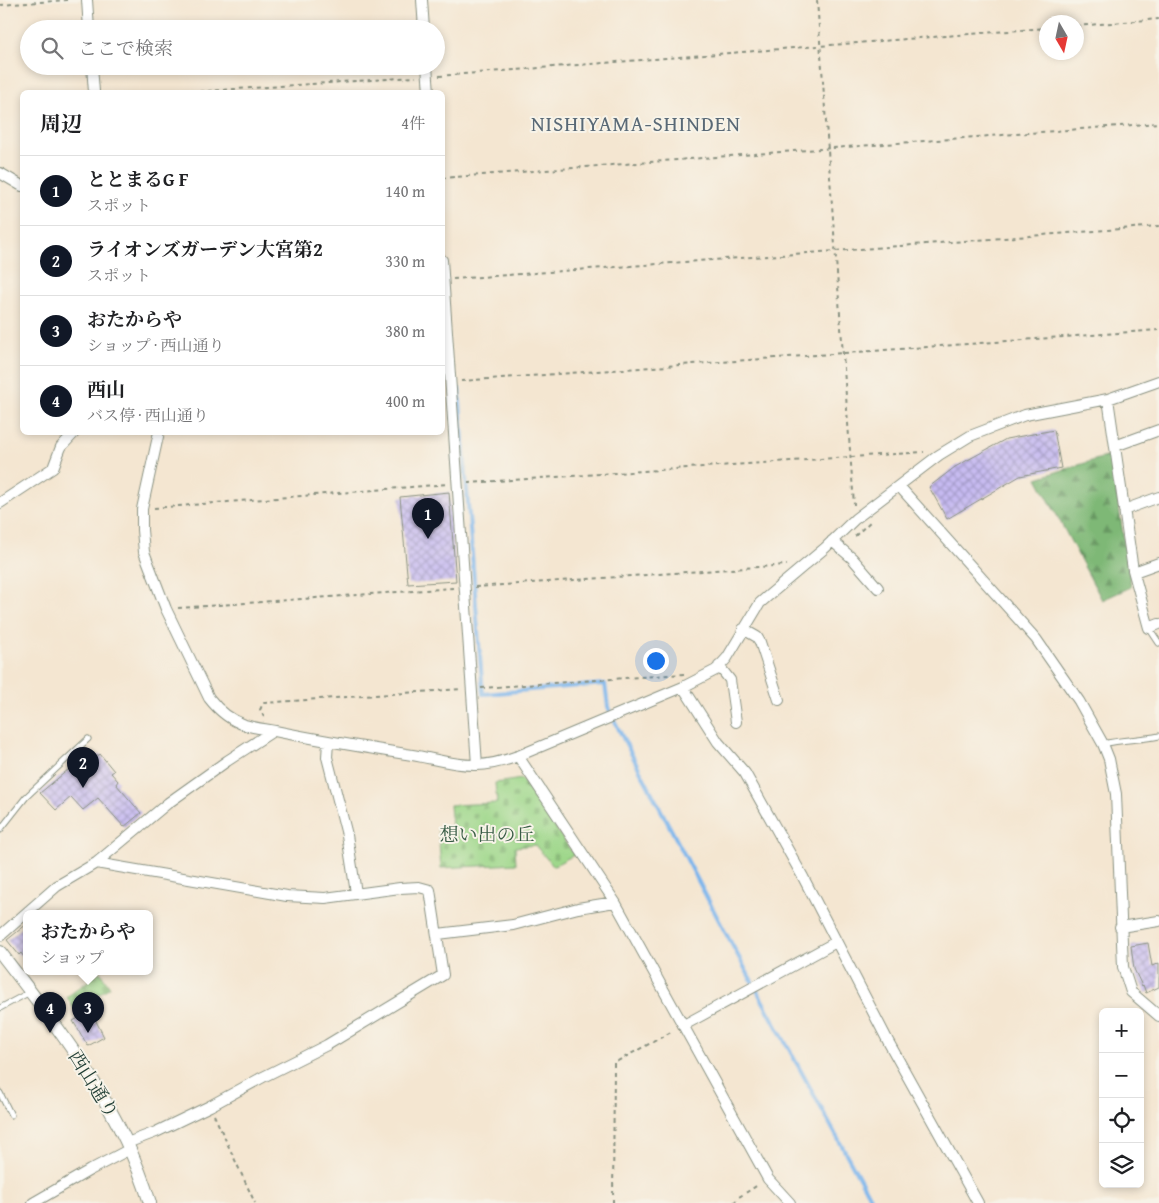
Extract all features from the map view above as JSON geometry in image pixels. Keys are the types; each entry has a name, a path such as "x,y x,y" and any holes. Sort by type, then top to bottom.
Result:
{"street":[{"path":"87,0 88,20"},
{"path":"422,0 423,20"},
{"path":"93,75 94,90"},
{"path":"428,75 429,90"},
{"path":"0,173 20,185"},
{"path":"445,296 477,765"},
{"path":"158,435 142,508 144,552 166,609 209,698 218,710 244,725 328,742 410,754 446,762 477,765 496,763 518,756 684,687 716,670 726,658 760,604 855,519 939,455 970,436 1013,418 1108,399 1159,381"},
{"path":"1108,399 1134,572 1154,626"},
{"path":"1114,446 1159,430"},
{"path":"0,503 53,468 62,447 72,435"},
{"path":"899,486 1036,639 1079,701 1103,744 1109,759 1116,794 1123,967 1130,992 1159,1016"},
{"path":"1124,510 1159,497"},
{"path":"832,541 852,558 878,588"},
{"path":"1134,572 1159,562"},
{"path":"743,629 757,637 760,642 779,700"},
{"path":"720,666 730,680 736,722"},
{"path":"684,687 718,742 745,773 889,1043 978,1203"},
{"path":"30,910 57,886 96,863 168,803 273,731"},
{"path":"328,742 327,757 347,835 356,893"},
{"path":"518,756 615,902 768,1179 790,1203"},
{"path":"33,1203 129,1146 327,1045 443,975 430,890 419,887 325,898 287,896 96,863"},
{"path":"438,934 513,925 578,908 615,902"},
{"path":"0,936 23,916"},
{"path":"1120,926 1159,921"},
{"path":"684,1025 836,942"},
{"name":"西山通り","path":"0,952 92,1077 110,1107 129,1146 150,1203"}],"lane":[{"path":"1154,626 1159,643"},
{"path":"1103,744 1113,741 1143,740 1159,736"},
{"path":"0,830 26,797 88,739"},
{"path":"0,1008 31,992"},
{"path":"0,1093 11,1115"}],"path":[{"path":"0,5 67,0"},
{"path":"817,0 855,519"},
{"path":"1084,25 1159,19"},
{"path":"445,70 1039,28"},
{"path":"214,90 383,75"},
{"path":"445,178 1159,123"},
{"path":"445,279 1159,226"},
{"path":"450,382 1159,330"},
{"path":"142,508 851,457 930,452 939,455"},
{"path":"841,548 875,519"},
{"path":"166,609 788,565"},
{"path":"613,1203 614,1063 684,1025"},
{"path":"210,1106 255,1203"},
{"path":"734,1203 739,1197 768,1179"}],"green space":[{"path":"1111,455 1131,587 1102,600 1037,478"},
{"name":"想い出の丘","path":"522,779 574,855 553,866 535,845 515,847 516,864 441,868 438,828 452,827 450,805 497,803 495,783"},
{"path":"96,975 102,975 110,987 74,1009 67,997"}],"building":[{"path":"1054,430 1061,468 1020,476 947,519 929,487 955,467 1006,439"},
{"path":"449,492 456,581 408,584 400,497"},
{"path":"100,754 114,771 111,773 118,781 116,784 141,813 124,827 98,798 83,810 71,797 56,810 40,793 69,769 71,771 81,763 84,767"},
{"path":"23,927 23,956 21,953 19,955 7,940"},
{"path":"1148,943 1152,966 1159,963 1159,987 1146,993 1134,969 1131,946"},
{"path":"91,1011 104,1037 88,1046 73,1021"}],"waterway":[{"path":"459,389 483,694 605,684 608,707 623,738 724,930 873,1203"}],"place":[{"name":"ととまるG F","path":"428,539"},
{"name":"ライオンズガーデン大宮第2","path":"83,788"},
{"name":"西山","path":"50,1033"},
{"name":"おたからや","path":"88,1033"}],"district":[{"name":"NISHIYAMA-SHINDEN","path":"636,124"}]}
